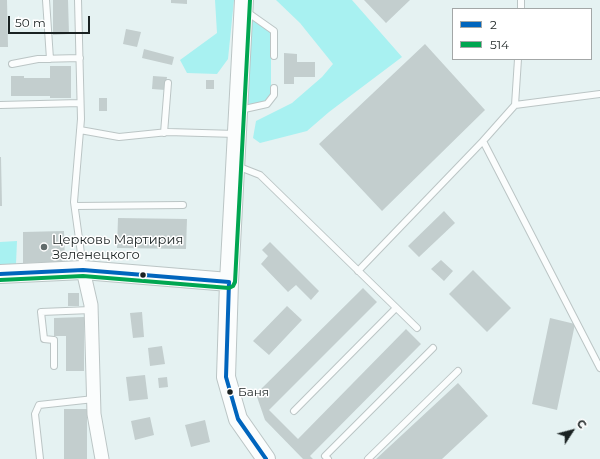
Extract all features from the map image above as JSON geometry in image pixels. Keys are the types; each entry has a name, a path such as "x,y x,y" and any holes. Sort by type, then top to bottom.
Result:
{"main road":[{"path":"244,5 229,282 226,376 238,419 266,459"},
{"path":"0,274 83,270 229,282"}],"street":[{"path":"83,270 91,310 94,414 102,459"}],"lane":[{"path":"46,0 50,59"},
{"path":"78,0 80,130 75,206 83,270"},
{"path":"244,5 274,31 274,56"},
{"path":"12,64 38,59 80,58"},
{"path":"358,270 483,141 515,105 518,60"},
{"path":"164,133 168,83"},
{"path":"238,110 267,104 274,95 274,88"},
{"path":"515,105 600,94"},
{"path":"0,105 80,103"},
{"path":"80,130 119,136 164,133 237,134"},
{"path":"483,141 600,368"},
{"path":"235,165 260,175 417,328"},
{"path":"75,206 183,205"},
{"path":"294,412 396,308"},
{"path":"54,366 54,340 44,339 41,312 91,310"},
{"path":"328,459 325,456 433,348"},
{"path":"368,459 458,371"},
{"path":"40,459 35,414 39,405 94,399"}],"shaded area":[{"path":"215,0 234,0 228,59 217,74 187,73 180,60 217,33"},
{"path":"276,0 352,0 402,57 329,112 307,131 260,143 253,138 256,121 292,103 322,77 333,64 300,23"},
{"path":"247,15 271,33 271,94 265,101 242,106"},
{"path":"17,241 16,264 0,264 0,242"}],"building":[{"path":"0,0 7,0 8,47 0,47"},
{"path":"53,0 68,0 69,34 53,35"},
{"path":"171,0 187,0 187,4 171,3"},
{"path":"364,0 410,0 386,23"},
{"path":"126,29 141,32 137,47 123,44"},
{"path":"425,44 485,110 382,211 319,144"},
{"path":"144,49 174,57 172,65 142,58"},
{"path":"284,53 297,54 297,62 315,62 315,77 294,77 294,84 284,84"},
{"path":"50,66 71,66 71,98 50,98 50,96 11,96 11,76 24,76 24,78 50,78"},
{"path":"153,76 167,77 165,90 152,89"},
{"path":"206,80 214,80 214,89 206,89"},
{"path":"99,98 107,98 107,111 99,111"},
{"path":"1,157 2,206 0,206"},
{"path":"444,211 455,223 419,257 408,246"},
{"path":"118,218 187,219 186,249 117,248"},
{"name":"Церковь Мартирия Зеленецкого","path":"64,231 65,262 23,263 23,232"},
{"path":"270,242 319,291 311,300 296,285 288,292 261,264 268,256 262,250"},
{"path":"441,260 453,271 444,281 431,269"},
{"path":"473,270 511,308 487,332 449,294"},
{"path":"363,288 377,302 269,410 298,439 406,329 421,344 310,456 313,459 303,459 265,420 256,394"},
{"path":"68,293 79,293 79,306 68,306"},
{"path":"287,306 302,320 269,355 253,341"},
{"path":"142,312 144,337 133,338 130,313"},
{"path":"84,317 84,371 66,371 66,336 54,336 54,318"},
{"path":"550,318 575,324 557,410 532,404"},
{"path":"162,346 165,364 150,366 148,348"},
{"path":"145,375 148,399 129,401 126,377"},
{"path":"167,377 168,387 159,388 158,378"},
{"path":"458,383 488,416 442,459 376,459"},
{"path":"64,409 87,409 87,459 64,459"},
{"path":"150,417 154,435 135,440 131,421"},
{"path":"205,420 210,442 191,447 185,425"}],"transit line":[{"name":"514","path":"0,280 83,276 229,288 233,286 235,282 250,0"},
{"name":"2","path":"0,274 83,270 229,282"},
{"name":"2","path":"229,282 226,377 238,419 266,459"}],"place":[{"name":"Церковь Мартирия Зеленецкого","path":"44,247"},
{"name":"Баня","path":"230,392"}]}
